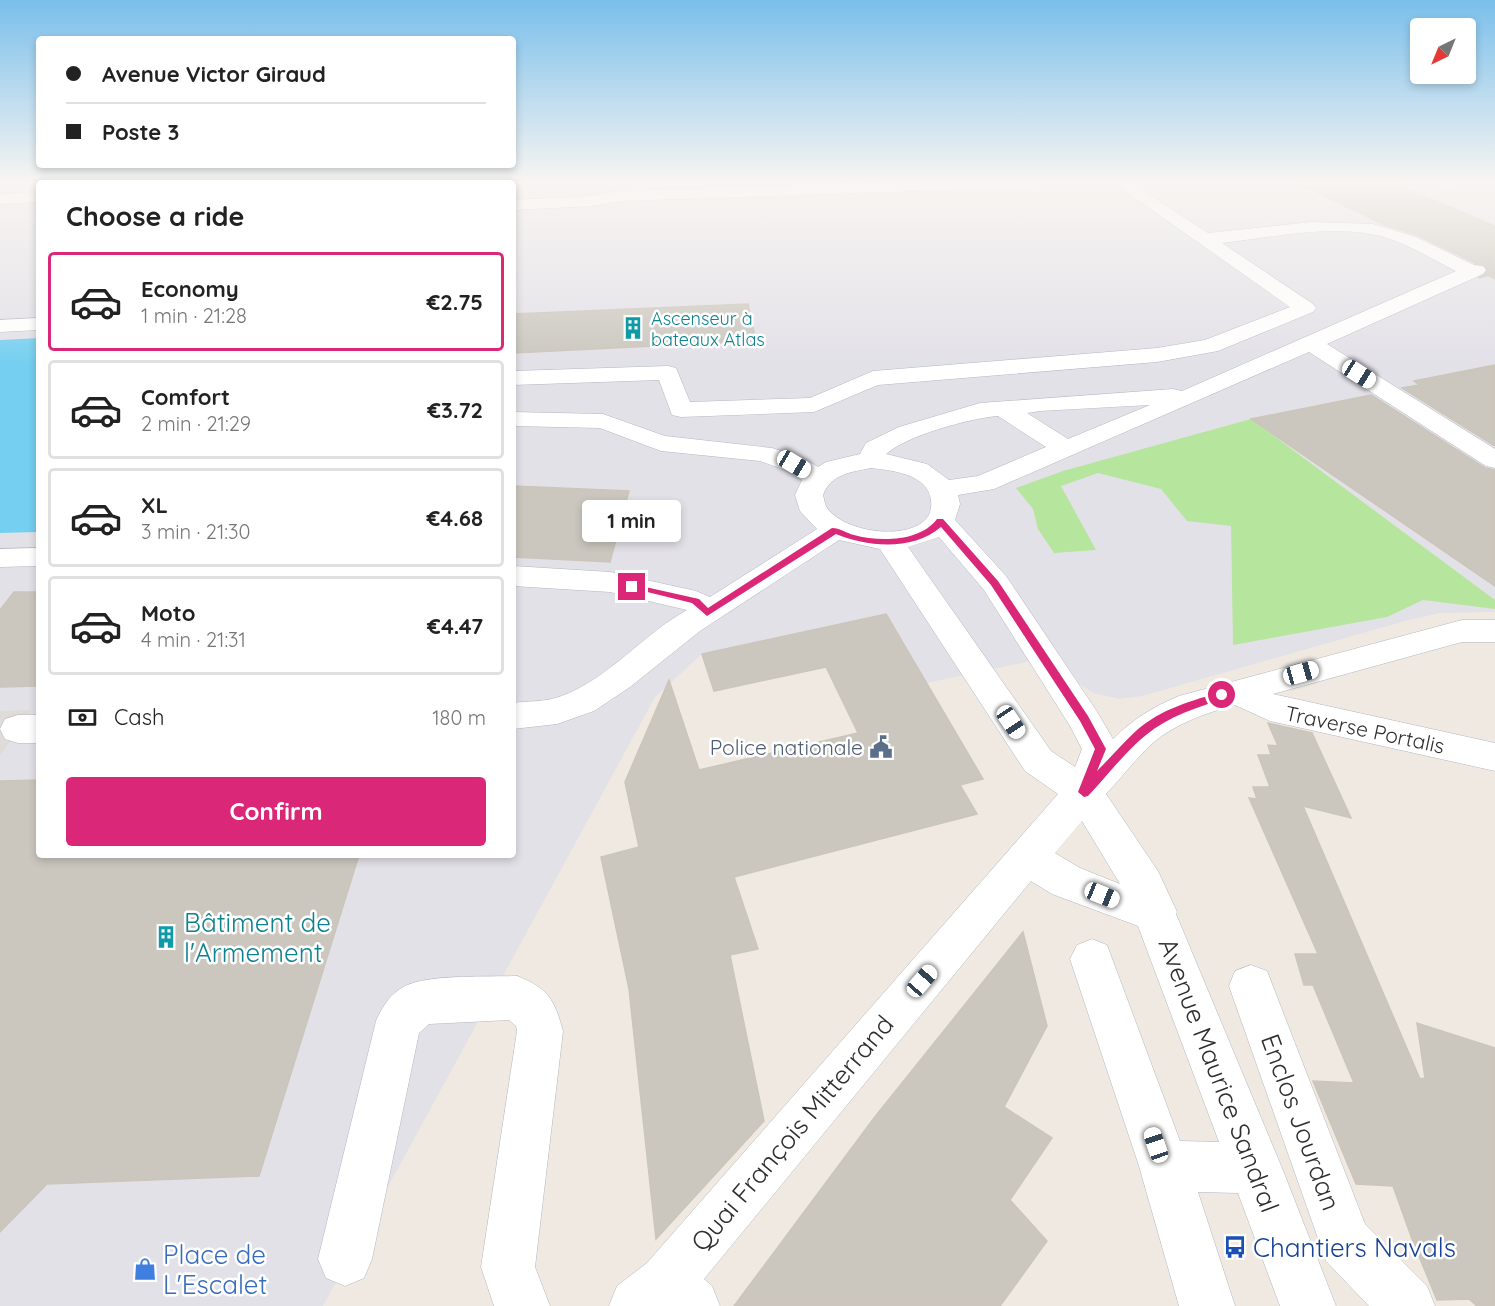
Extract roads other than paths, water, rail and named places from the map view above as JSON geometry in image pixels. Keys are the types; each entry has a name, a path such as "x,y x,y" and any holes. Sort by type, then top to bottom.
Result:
{"street":[{"path":"516,378 668,373 681,410 814,405 873,378 1157,355 1210,346 1306,308 1213,243"},
{"path":"941,505 984,483 1196,394 1473,271 1411,243"},
{"path":"0,326 36,324"},
{"path":"1309,343 1495,460"},
{"path":"871,460 875,448 908,432 980,410 1196,394"},
{"path":"1003,408 1066,449"},
{"path":"516,419 603,421 661,443 763,453 794,464 817,478"},
{"path":"889,541 1038,761 1084,792 1100,749 1084,719 941,505 931,477 914,468 892,462 871,460 830,468 817,478 809,490 809,503 817,517 835,530 852,537 889,541 920,536 936,527 941,505"},
{"path":"516,716 561,710 581,703 619,677 686,624 707,613 835,530"},
{"path":"0,558 36,557"},
{"path":"516,576 610,582 696,601 707,613"},
{"name":"Quai François Mitterrand","path":"665,1298 1027,857 1141,732 1163,718 1191,705 1238,691 1462,631 1495,631"},
{"name":"Traverse Portalis","path":"1238,691 1270,708 1495,757"},
{"name":"Avenue Maurice Sandral","path":"1084,792 1143,884 1256,1168 1308,1306"},
{"name":"Avenue Maurice Sandral","path":"1027,857 1066,881 1119,902 1155,912"},
{"path":"1092,959 1164,1166 1207,1306"},
{"name":"Enclos Jourdan","path":"1251,986 1345,1242 1407,1306"},
{"path":"345,1259 399,1021 419,1002 517,998 535,1014 540,1031 508,1267 522,1306"},
{"path":"1164,1166 1256,1168"}],"water":[{"path":"36,338 36,532 0,533 0,340"}],"tunnel":[{"path":"1476,270 1495,264"}],"place":[{"name":"Ascenseur à bateaux Atlas","path":"633,328"},
{"name":"Police nationale","path":"881,747"},
{"name":"Bâtiment de l'Armement","path":"166,937"},
{"name":"Chantiers Navals","path":"1235,1247"},
{"name":"Place de L'Escalet","path":"145,1269"}]}
